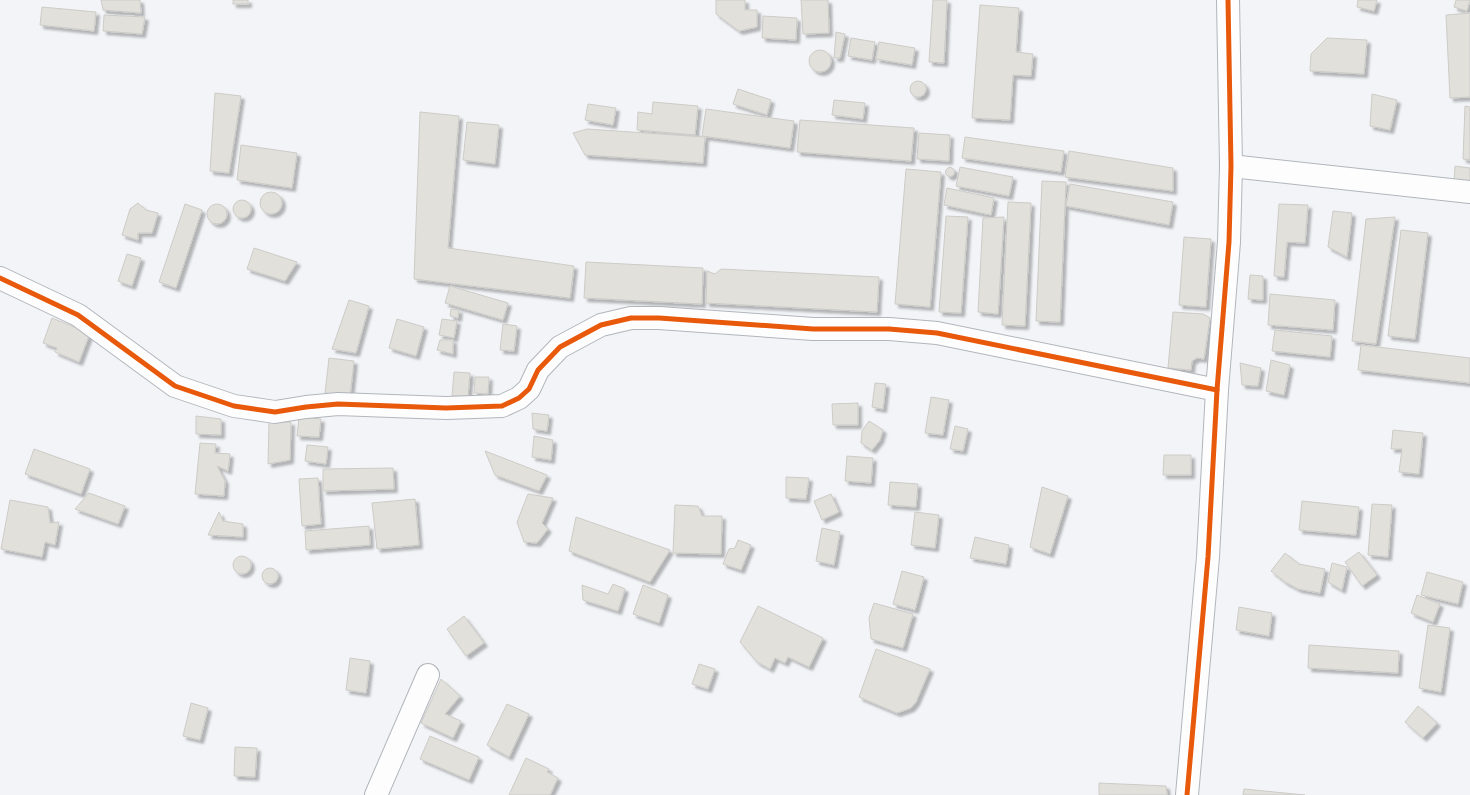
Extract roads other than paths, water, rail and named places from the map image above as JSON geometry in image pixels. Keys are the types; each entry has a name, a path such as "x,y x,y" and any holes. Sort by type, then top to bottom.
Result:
{"street":[{"path":"1187,795 1208,557 1217,390 1229,242 1231,166 1228,0"},
{"path":"1231,166 1470,192"},
{"path":"0,278 78,315 175,386 234,406 275,412 338,404 446,408 502,406 519,398 529,389 538,370 560,347 601,325 631,318 659,318 814,329 889,328 937,333 1217,390"},
{"path":"376,795 428,675"}]}
